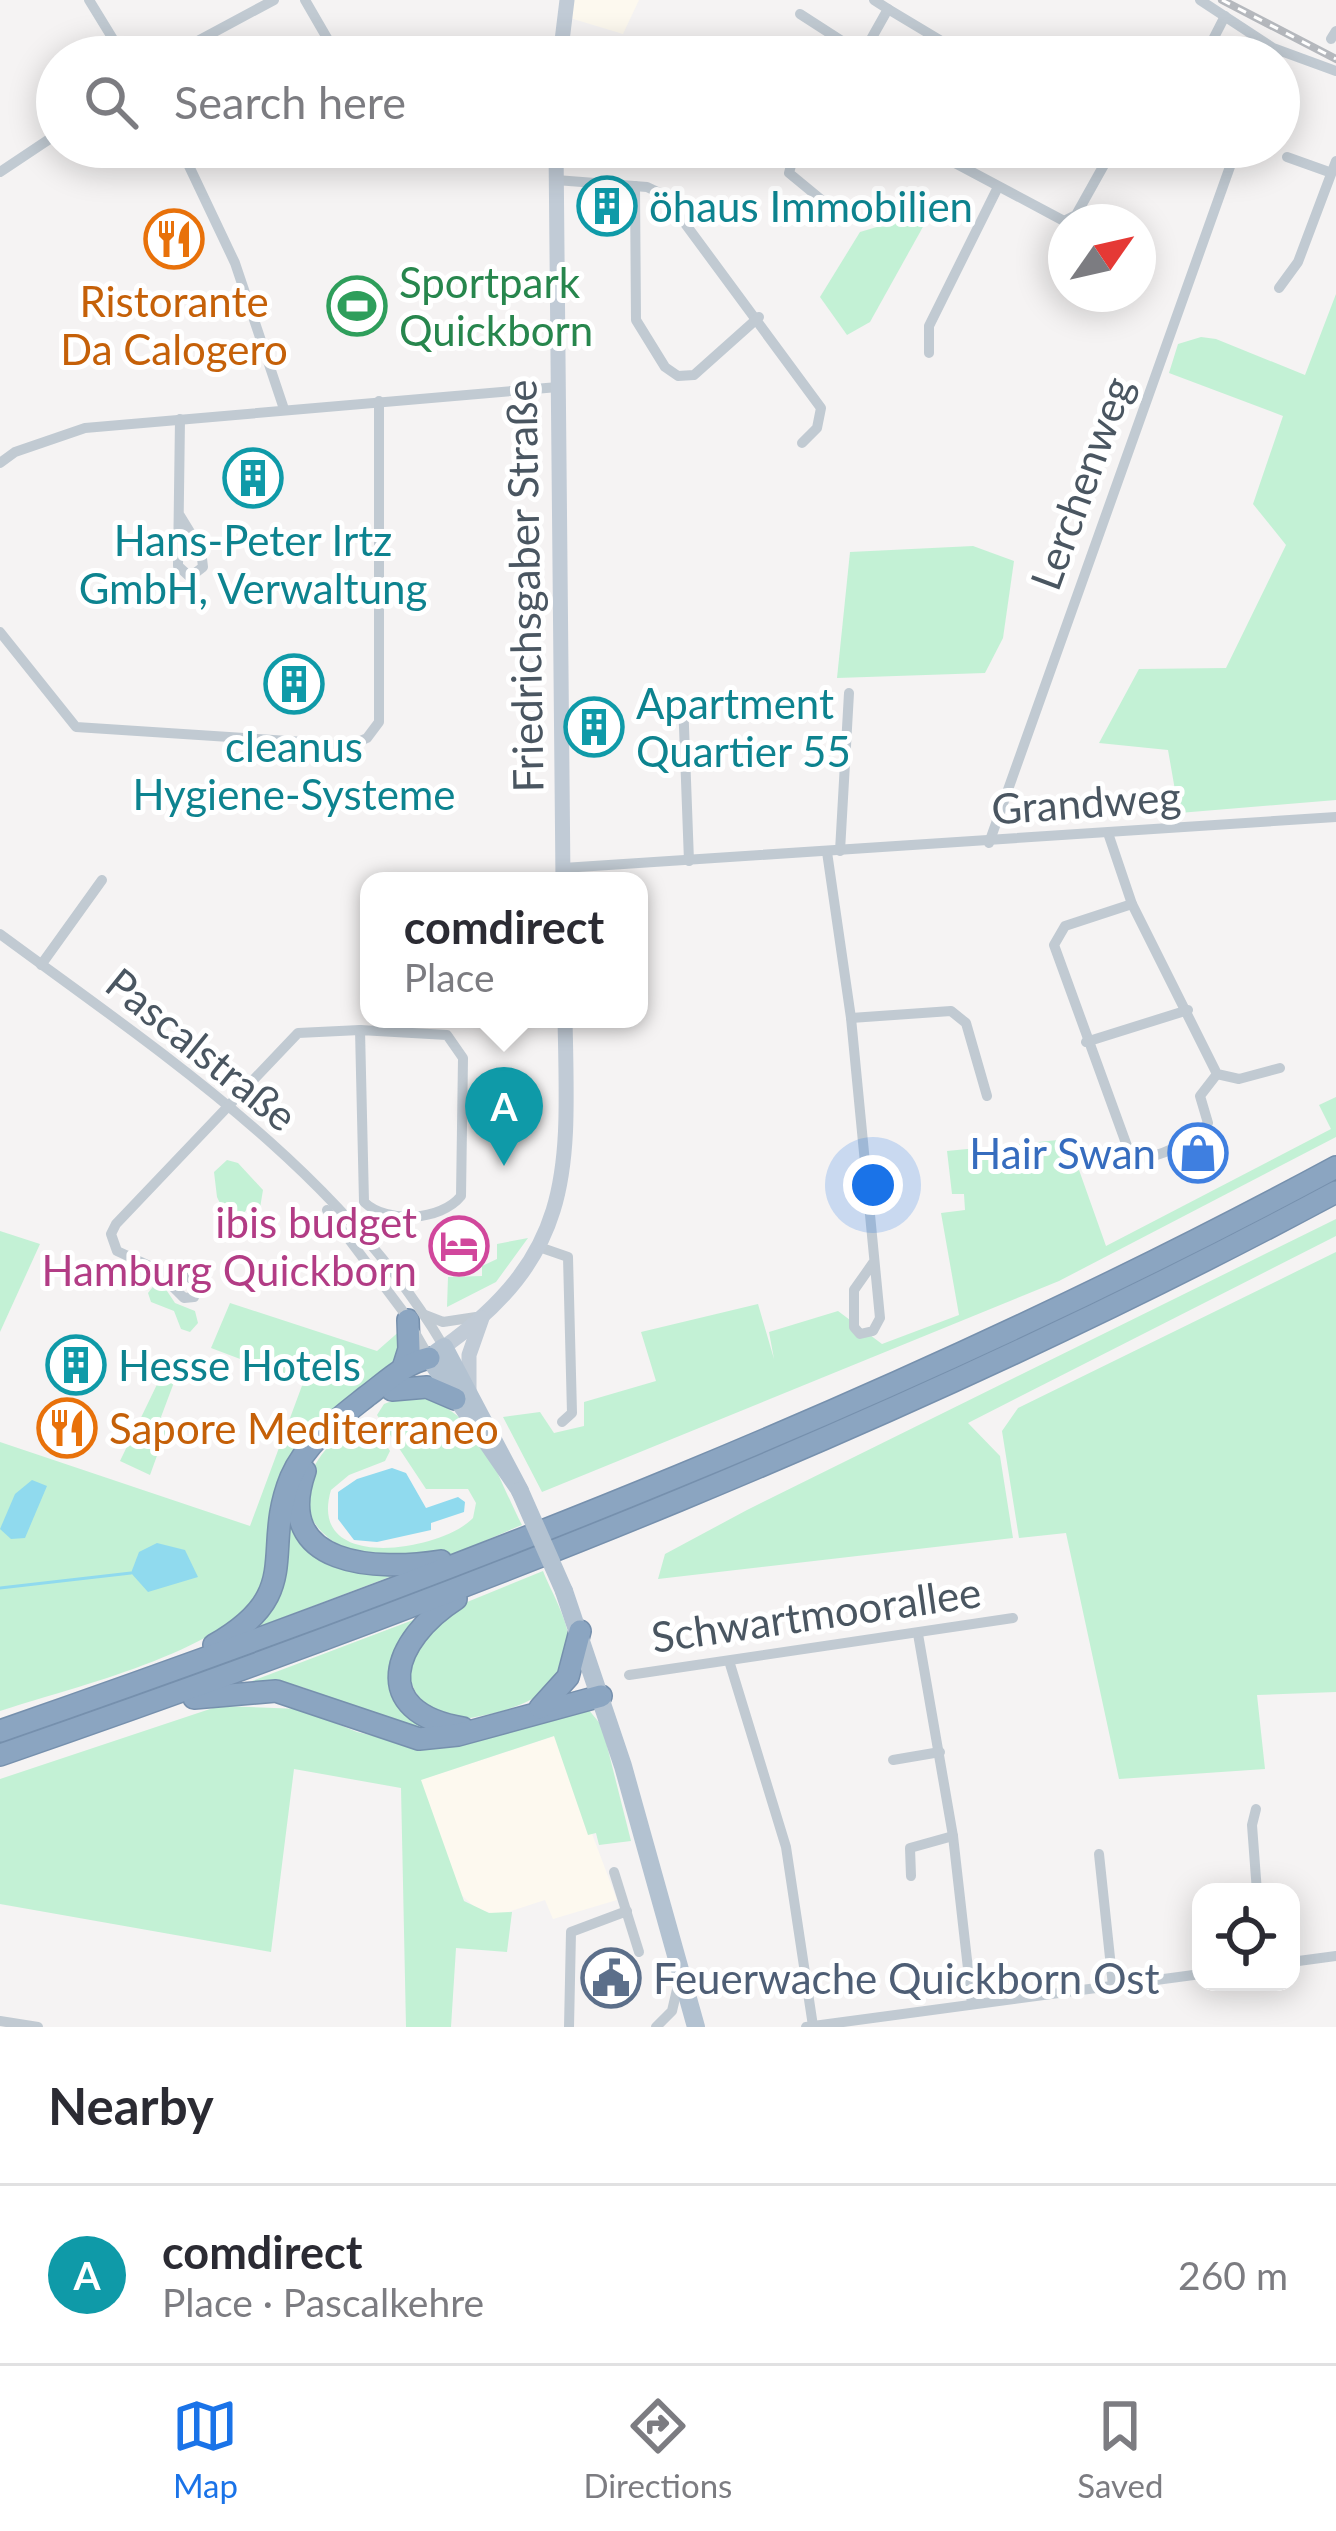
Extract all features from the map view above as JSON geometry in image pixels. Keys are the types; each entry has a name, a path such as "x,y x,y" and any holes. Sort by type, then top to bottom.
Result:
{"highway":[{"path":"0,1731 495,1551 845,1405 1066,1303 1336,1167"},
{"path":"0,1755 492,1576 792,1454 1072,1325 1336,1192"},
{"path":"403,1368 415,1317"},
{"path":"437,1352 329,1437 306,1467 300,1502 311,1535 341,1561 371,1568 495,1551"},
{"path":"152,1678 231,1635 262,1607 278,1568 286,1496 301,1459 336,1420 403,1368 437,1352"},
{"path":"392,1390 428,1387 462,1395"},
{"path":"472,1730 441,1724 418,1712 403,1690 401,1660 404,1646 424,1622 492,1576"},
{"path":"540,1708 557,1693 572,1665 580,1631"},
{"path":"135,1708 219,1693 276,1691 318,1702 395,1736 439,1738 599,1689"},
{"path":"557,1693 599,1689"}],"main road":[{"path":"563,36 567,0"},
{"name":"Friedrichsgaber Straße","path":"556,168 563,872"},
{"path":"565,1028 560,1191 542,1248 514,1288 437,1352 520,1490 580,1631 696,2027"},
{"path":"462,1395 483,1316"}],"street":[{"path":"89,0 111,36"},
{"path":"207,36 274,0"},
{"path":"305,0 326,36"},
{"path":"874,0 933,36"},
{"path":"1200,0 1251,36"},
{"path":"872,36 887,8"},
{"path":"800,14 832,36"},
{"path":"1215,36 1225,16"},
{"path":"1300,60 1336,71"},
{"path":"0,172 36,148"},
{"path":"1279,288 1298,262 1333,167 1300,161"},
{"path":"190,168 235,263 284,410"},
{"path":"790,168 789,173 829,206"},
{"path":"962,168 1064,221 1076,215 1103,168"},
{"name":"Lerchenweg","path":"989,843 1230,168"},
{"path":"556,180 634,186 664,195 759,317 821,408 817,428 802,443"},
{"path":"634,186 636,320 664,368 678,376 694,375 759,317"},
{"path":"929,353 929,326 998,188"},
{"path":"0,463 15,452 85,428 557,387"},
{"path":"0,632 76,727 351,745 367,739 379,722 379,401"},
{"path":"179,514 201,550 203,567 190,578 178,566 180,418"},
{"path":"849,693 834,852 880,1318 873,1331 860,1334 854,1327 854,1290 873,1263"},
{"path":"682,700 689,861"},
{"name":"Grandweg","path":"582,872 1336,817"},
{"path":"1108,833 1132,904 1217,1074"},
{"path":"41,965 102,880"},
{"path":"1132,904 1056,933 1054,945 1124,1147 1139,1160 1202,1131 1208,1123 1200,1096 1217,1074"},
{"name":"Pascalstraße","path":"0,934 228,1106 317,1191 437,1352"},
{"path":"1086,1042 1188,1010"},
{"path":"851,1018 951,1011 966,1023 987,1096"},
{"path":"154,1268 122,1256 111,1234 298,1033 360,1030 447,1035 463,1058 460,1196 451,1208 436,1215 381,1214 364,1202 360,1030"},
{"path":"1217,1074 1239,1078 1280,1068"},
{"path":"542,1248 568,1257 572,1414 562,1422"},
{"path":"415,1317 443,1322 483,1316"},
{"name":"Schwartmoorallee","path":"629,1675 730,1664 1013,1618"},
{"path":"918,1634 953,1837 972,2004"},
{"path":"730,1664 786,1847 810,2026 1192,1975"},
{"path":"893,1760 940,1753"},
{"path":"1256,1809 1252,1825 1256,1883"},
{"path":"911,1876 910,1848 953,1837"},
{"path":"1100,1854 1113,1986"},
{"path":"614,1872 639,1952"},
{"path":"569,2027 571,1932 627,1911"},
{"path":"1300,1961 1336,1956"},
{"path":"656,2027 672,2011 681,1972"},
{"path":"915,2012 916,2027"},
{"path":"0,2021 38,2027"}],"shaded area":[{"path":"574,0 639,0 623,34 570,18"},
{"path":"555,1736 617,1900 553,1919 545,1900 499,1915 477,1909 458,1892 420,1780"}],"green space":[{"path":"917,215 929,216 870,322 847,335 820,297 860,232"},
{"path":"1336,294 1336,800 1179,813 1168,750 1099,743 1139,669 1226,668 1286,545 1253,504 1283,416 1169,373 1178,344 1201,337 1305,375"},
{"path":"973,546 1014,561 1003,638 985,673 837,678 850,552"},
{"path":"1336,1097 1336,1137 1059,1281 542,1492 503,1417 540,1412 554,1433 584,1426 584,1402 656,1381 641,1332 758,1304 774,1359 769,1332 838,1311 882,1344 959,1315 941,1213 965,1210 964,1194 952,1194 947,1151 1068,1139 1106,1246 1331,1129 1319,1105"},
{"path":"227,1160 238,1163 263,1190 260,1208 253,1202 236,1222 228,1220 217,1197 214,1172"},
{"path":"1336,1219 1336,1236 968,1423 1000,1456 1013,1538 658,1579 665,1554 747,1510"},
{"path":"0,1231 40,1244 0,1332"},
{"path":"528,1238 496,1282 447,1307 448,1277 482,1276 482,1266 497,1259 497,1244"},
{"path":"1336,1252 1336,1692 1257,1695 1265,1769 1119,1779 1066,1533 1019,1538 1002,1431 1018,1408"},
{"path":"159,1279 175,1303 195,1311 198,1323 190,1332 181,1329 174,1311 151,1302 148,1293"},
{"path":"230,1303 377,1351 402,1329 402,1350 308,1436 286,1465 279,1480 264,1581 249,1605 223,1627 188,1646 0,1711 0,1442 250,1526 303,1383 211,1348"},
{"path":"163,1372 176,1377 161,1417 167,1428 150,1475 120,1461"},
{"path":"415,1392 439,1403 472,1430 522,1525 428,1560 376,1560 356,1554 322,1532 306,1501 308,1481 318,1460 359,1421 371,1422 390,1451 385,1461 349,1475 331,1490 329,1517 338,1534 357,1544 408,1546 457,1530 473,1518 476,1503 468,1489 426,1489 377,1415 384,1404"},
{"path":"295,1493 328,1561 367,1574 400,1573 250,1630"},
{"path":"543,1571 570,1643 558,1680 516,1706 466,1718 451,1720 423,1702 413,1688 409,1655 450,1609"},
{"path":"421,1617 398,1644 393,1663 433,1727 426,1734 302,1687 252,1681"},
{"path":"219,1706 301,1709 357,1732 418,1746 588,1709 602,1726 631,1841 599,1845 596,1833 588,1835 554,1736 421,1780 464,1901 489,1913 512,1912 507,1952 456,1948 451,2027 406,2027 401,1788 294,1769 271,1952 0,1904 0,1779"}],"water":[{"path":"392,1468 406,1473 426,1508 458,1497 465,1502 464,1512 431,1523 431,1530 377,1542 354,1540 338,1519 338,1492 357,1479"},
{"path":"32,1480 47,1486 25,1538 11,1539 0,1529 15,1494"},
{"path":"157,1543 185,1550 198,1577 148,1592 131,1573 139,1552"}],"waterway":[{"path":"0,1588 131,1573"}],"railway":[{"path":"1222,0 1292,36"},
{"path":"1300,40 1336,59"}],"place":[{"name":"öhaus Immobilien","path":"607,206"},
{"name":"Ristorante Da Calogero","path":"174,239"},
{"name":"Sportpark Quickborn","path":"357,306"},
{"name":"Hans-Peter Irtz GmbH, Verwaltung","path":"253,478"},
{"name":"cleanus Hygiene-Systeme","path":"294,684"},
{"name":"Apartment Quartier 55","path":"594,727"},
{"name":"Hair Swan","path":"1198,1153"},
{"name":"comdirect","path":"504,1166"},
{"name":"ibis budget Hamburg Quickborn","path":"459,1246"},
{"name":"Hesse Hotels","path":"76,1365"},
{"name":"Sapore Mediterraneo","path":"67,1428"},
{"name":"Feuerwache Quickborn Ost","path":"611,1978"}]}
